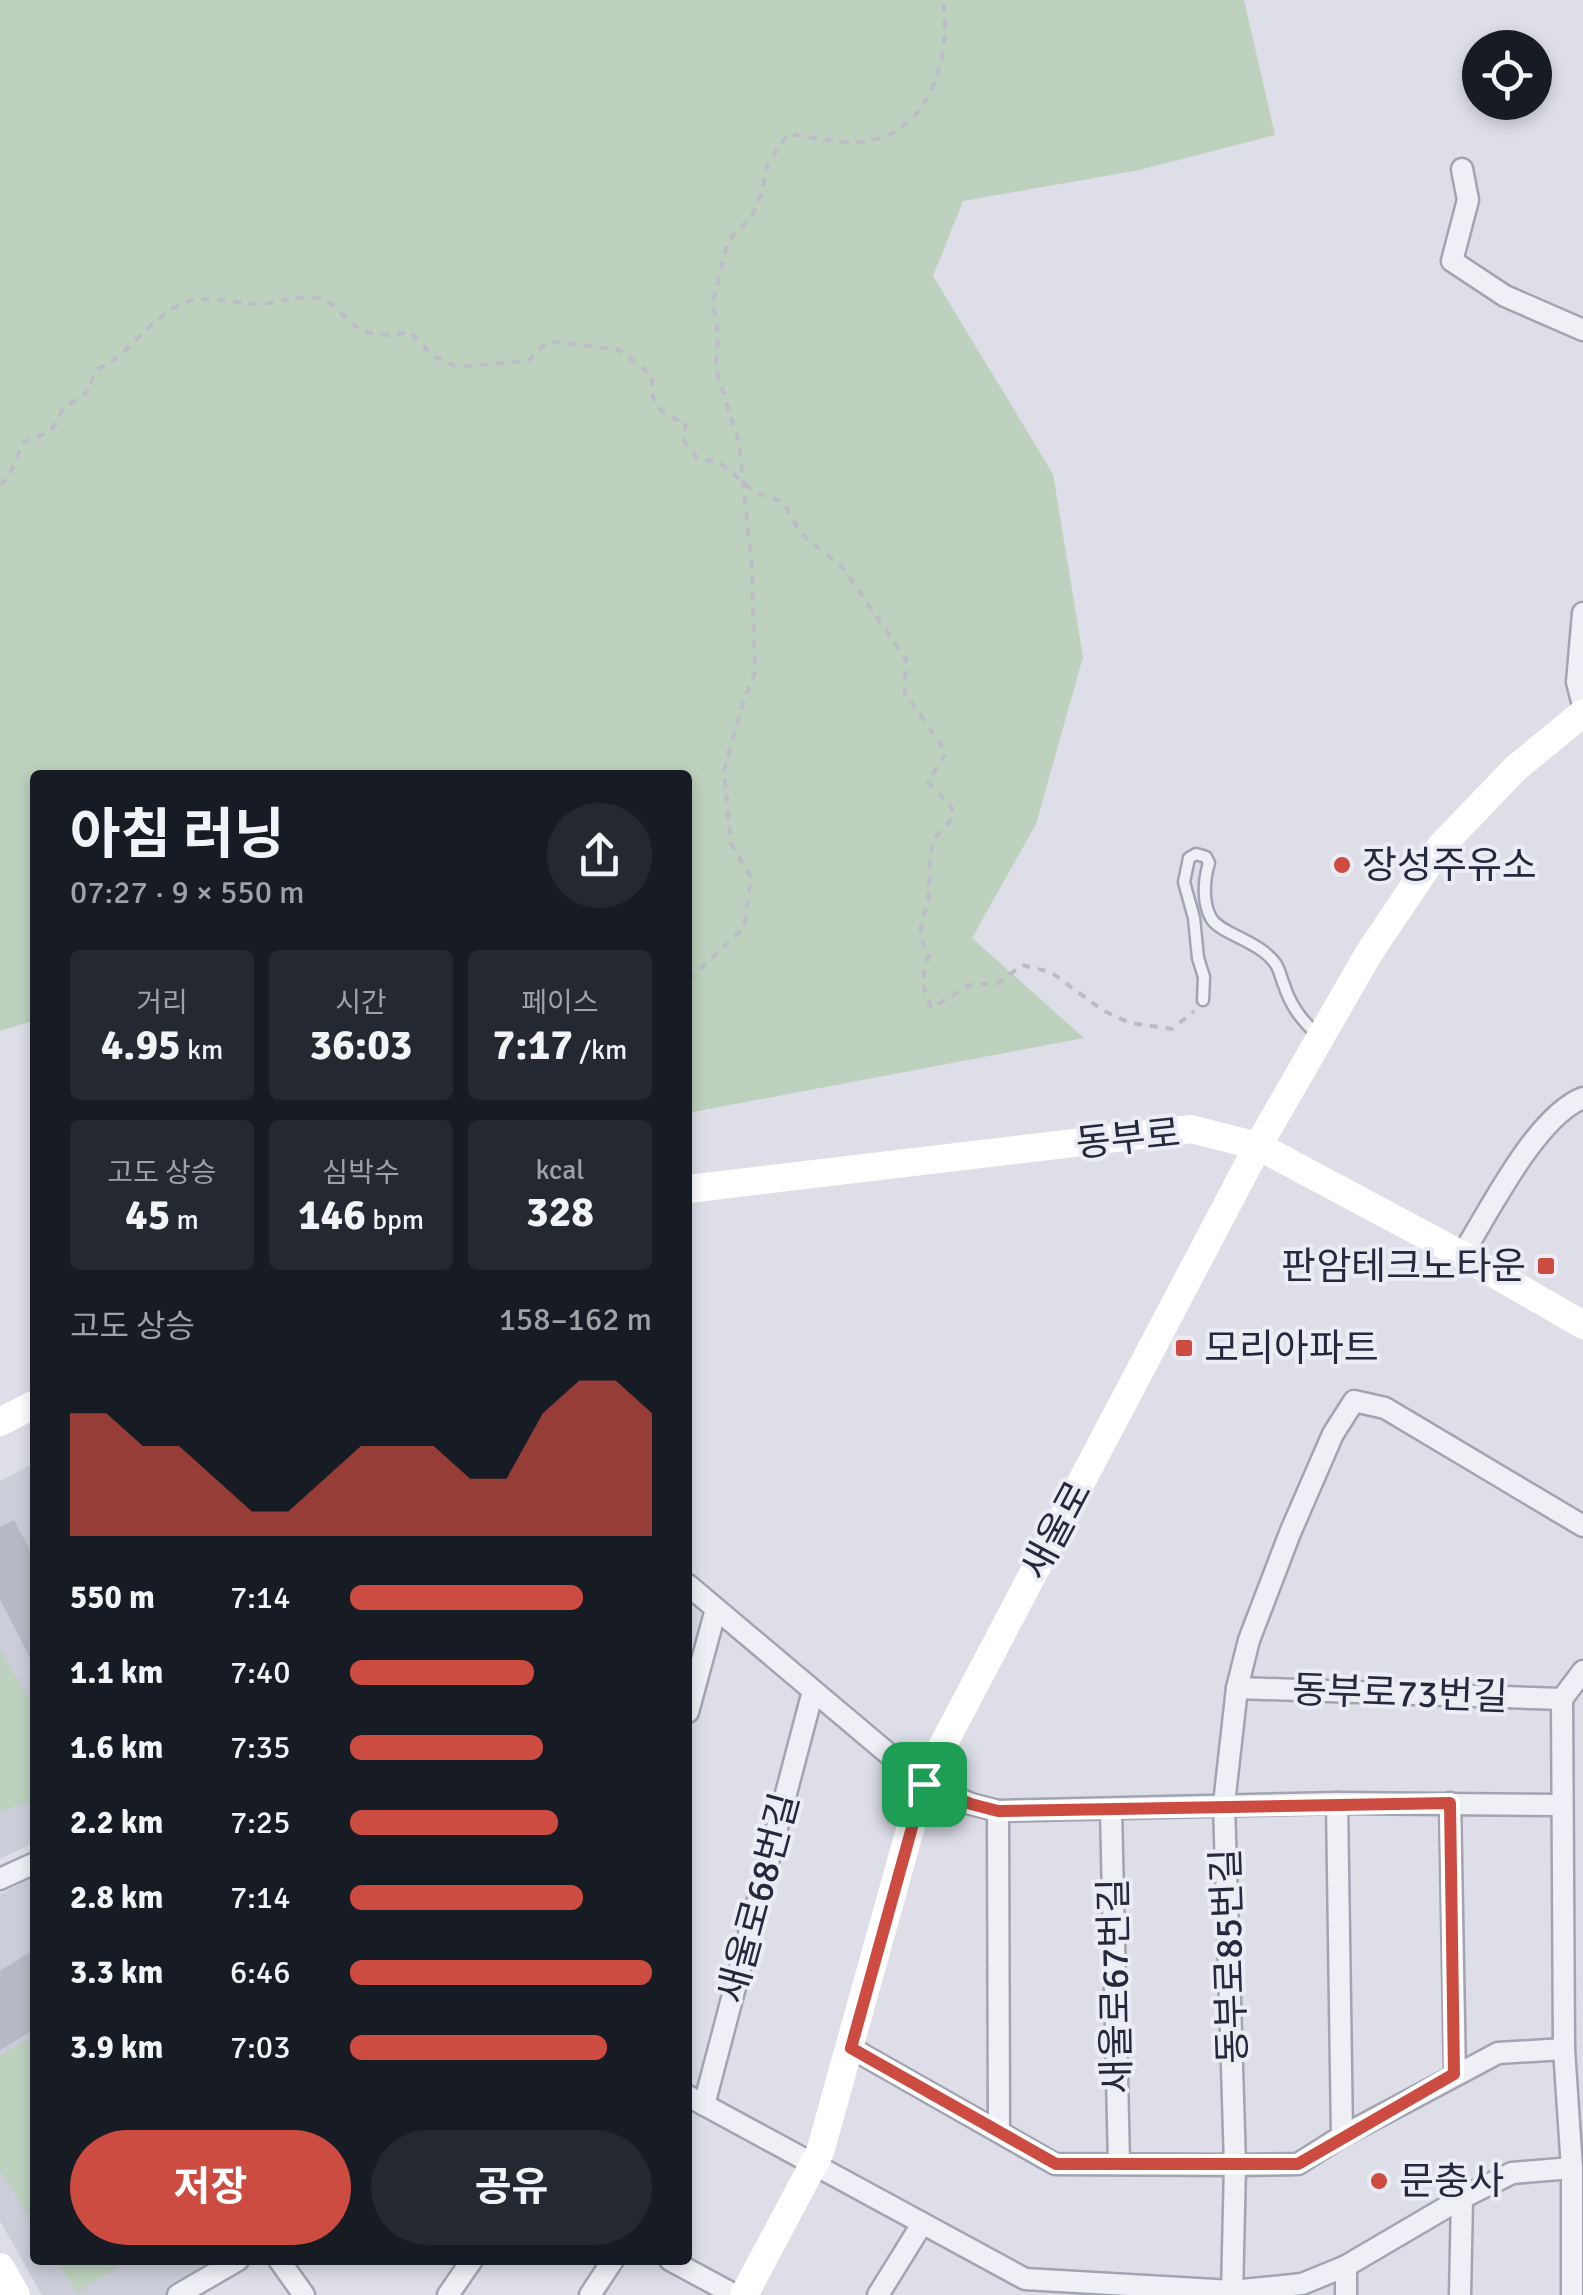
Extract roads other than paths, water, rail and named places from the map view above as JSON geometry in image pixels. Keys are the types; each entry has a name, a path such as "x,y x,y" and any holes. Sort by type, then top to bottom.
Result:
{"main road":[{"name":"새울로","path":"744,2295 814,2167 924,1784 1258,1146 1369,953 1441,846 1516,768 1583,709"},
{"name":"동부로","path":"692,1189 1191,1129 1258,1146 1583,1325"},
{"path":"0,1422 30,1407"},
{"path":"0,2267 16,2295"}],"street":[{"path":"1462,169 1468,200 1452,261 1504,296 1583,330"},
{"name":"새울로","path":"1583,613 1576,682 1583,709"},
{"path":"1462,1255 1534,1140 1572,1102 1583,1098"},
{"name":"동부로85번길","path":"1232,2293 1235,2165 1224,1804 1237,1688 1249,1640 1333,1434 1354,1401 1385,1408 1583,1526"},
{"path":"692,1588 924,1784 998,1811 1336,1802 1562,1805"},
{"path":"692,1697 716,1609"},
{"name":"동부로73번길","path":"1572,2295 1572,2168 1564,2049 1562,1699 1583,1671"},
{"name":"동부로73번길","path":"1237,1688 1562,1699"},
{"name":"새울로68번길","path":"696,2101 813,1691"},
{"path":"1336,1802 1342,2136"},
{"path":"1450,1803 1454,2074"},
{"name":"새울로67번길","path":"1110,1808 1119,2164"},
{"path":"998,1811 999,2131"},
{"path":"0,1880 30,1865"},
{"path":"851,2048 1056,2164 1235,2165 1298,2164 1342,2136 1498,2053 1564,2049"},
{"path":"696,2101 922,2224 1021,2287 1232,2293 1302,2284 1346,2266 1462,2198 1512,2174 1572,2168"},
{"path":"1460,2295 1462,2198"},
{"path":"878,2295 922,2224"},
{"path":"178,2295 229,2265"},
{"path":"283,2265 304,2295"},
{"path":"448,2295 469,2265"},
{"path":"590,2295 610,2265"},
{"path":"679,2265 735,2295"},
{"path":"1346,2266 1346,2295"}],"lane":[{"path":"1203,1000 1204,977 1184,882 1190,858 1196,854 1206,857 1209,863 1204,878 1211,918 1225,932 1259,947 1278,966 1302,1021 1321,1038"}],"place":[{"name":"장성주유소","path":"1342,865"},
{"name":"판암테크노타운","path":"1546,1266"},
{"name":"모리아파트","path":"1184,1348"},
{"name":"문충사","path":"1379,2181"}]}
